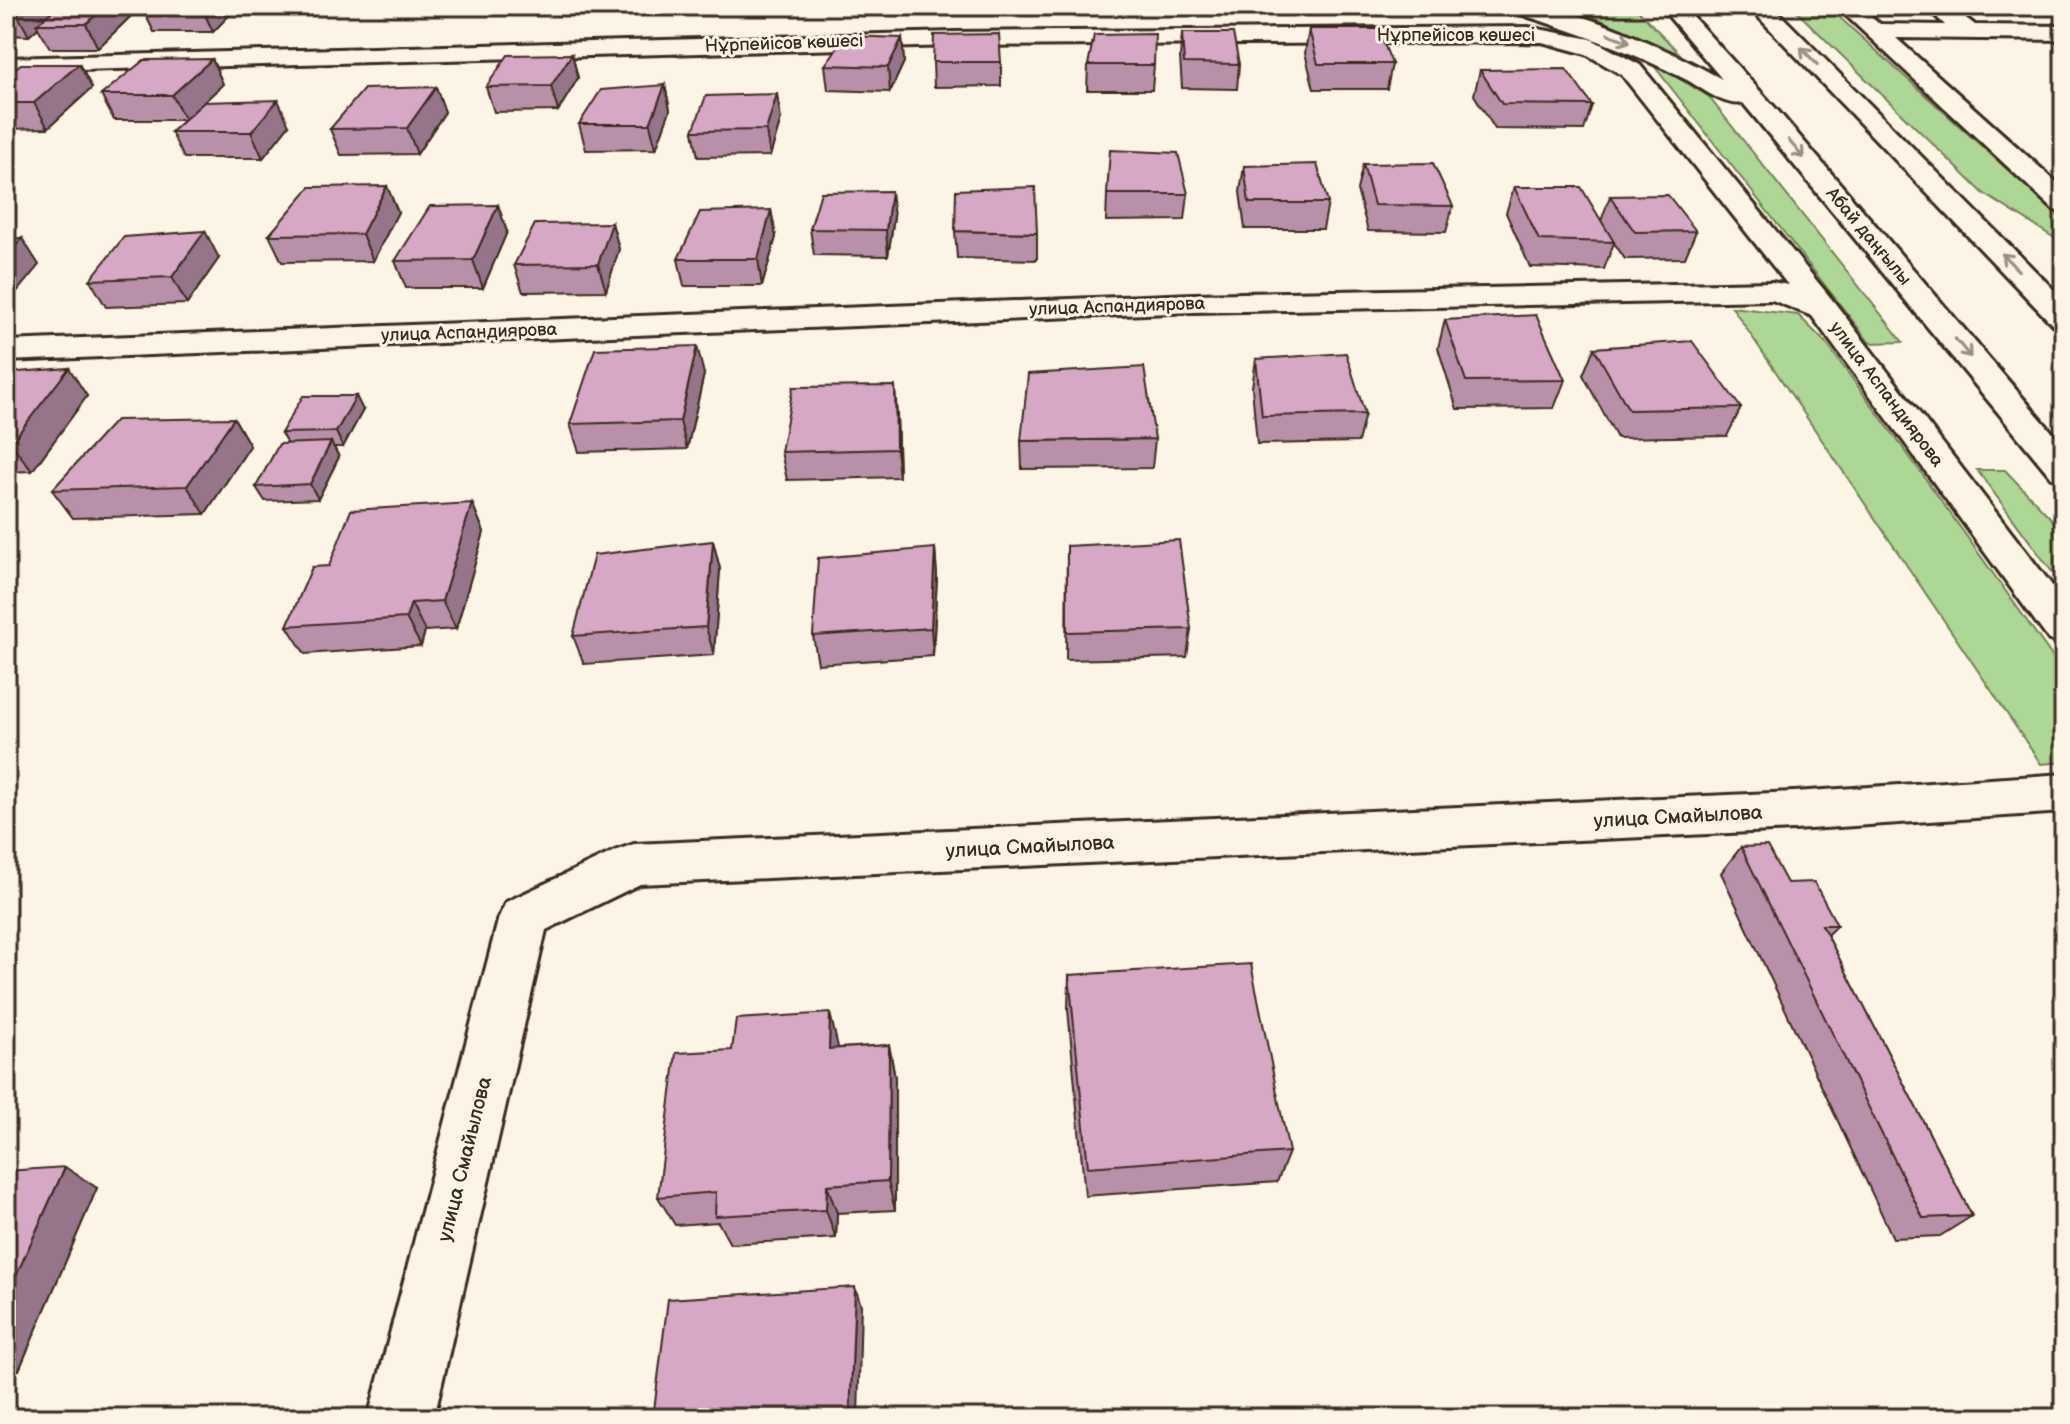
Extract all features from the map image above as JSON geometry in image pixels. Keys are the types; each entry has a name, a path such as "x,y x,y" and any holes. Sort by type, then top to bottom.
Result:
{"street":[{"path":"1518,6 1588,27 1656,53 1769,117"},
{"name":"Абай даңғылы","path":"1671,6 1769,117 2064,469"},
{"path":"1759,6 2064,318"},
{"path":"1847,6 2064,204"},
{"path":"1936,6 1969,32"},
{"path":"1876,31 2064,33"},
{"name":"Нұрпейісов көшесі","path":"6,65 954,39 1528,34 1559,37 1586,44 1614,57 1631,70 1823,309"},
{"name":"улица Аспандиярова","path":"6,351 1209,303 1758,291 1798,297 1823,309 2064,630"},
{"name":"улица Смайылова","path":"401,1418 524,917 634,864 1778,812 2064,793"}],"green space":[{"path":"1551,6 1634,6 1681,55 1601,20"},
{"path":"1791,6 1827,6 2064,221 2064,244 1983,193"},
{"path":"1651,62 1708,96 1903,342 1870,343"},
{"path":"1732,307 1798,315 1826,343 1920,471 2064,673 2064,762 2041,764"},
{"path":"1977,470 2005,470 2064,532 2064,588"}],"building":[{"path":"6,6 23,6 16,12 6,12"},
{"path":"58,6 105,6 86,24 37,24"},
{"path":"145,6 204,6 142,8"},
{"path":"1309,29 1378,29 1392,64 1318,64"},
{"path":"1182,33 1233,33 1239,64 1184,63"},
{"path":"999,34 1001,62 933,62 934,35"},
{"path":"1155,34 1154,65 1088,65 1094,35"},
{"path":"846,36 902,38 888,67 825,65"},
{"path":"572,54 551,86 486,87 508,55"},
{"path":"212,59 172,95 101,95 144,60"},
{"path":"21,64 79,64 34,103 6,103 6,75"},
{"path":"1566,69 1592,105 1502,104 1480,70"},
{"path":"665,85 650,124 579,124 601,90"},
{"path":"436,87 407,128 330,129 364,89"},
{"path":"777,94 766,130 693,131 706,96"},
{"path":"278,100 251,132 171,132 204,102"},
{"path":"1110,150 1178,153 1188,194 1107,194"},
{"path":"1433,163 1453,206 1374,205 1363,164"},
{"path":"1317,164 1328,203 1249,203 1244,166"},
{"path":"387,186 362,234 269,235 310,187"},
{"path":"1035,187 1037,233 955,231 956,190"},
{"path":"1514,187 1581,187 1614,242 1539,240"},
{"path":"891,191 886,230 810,229 821,192"},
{"path":"1668,195 1696,231 1635,232 1610,196"},
{"path":"498,205 473,260 395,261 430,206"},
{"path":"771,210 758,259 678,259 700,212"},
{"path":"612,223 598,264 514,265 535,224"},
{"path":"205,231 172,277 90,280 124,237"},
{"path":"22,238 6,257 6,239"},
{"path":"1536,315 1565,380 1466,381 1445,320"},
{"path":"1692,341 1741,408 1629,410 1594,348"},
{"path":"697,346 680,421 570,424 595,349"},
{"path":"1346,353 1365,414 1262,416 1256,359"},
{"path":"1144,367 1155,439 1021,441 1028,374"},
{"path":"69,368 11,443 6,443 6,373"},
{"path":"895,386 896,449 781,452 793,387"},
{"path":"303,396 356,396 336,432 281,433"},
{"path":"234,418 187,486 52,490 116,420"},
{"path":"331,442 310,484 256,487 279,444"},
{"path":"472,503 442,601 411,603 406,618 287,626 312,567 329,566 351,510"},
{"path":"1179,540 1191,629 1067,632 1067,546"},
{"path":"713,541 706,627 573,636 594,555"},
{"path":"935,548 931,628 813,636 818,558"},
{"path":"1767,846 1787,883 1814,882 1837,925 1822,925 1972,1216 1923,1218 1741,847"},
{"path":"1251,964 1289,1152 1088,1167 1069,975"},
{"path":"830,1013 829,1049 889,1045 888,1181 827,1185 826,1210 715,1216 716,1192 658,1197 676,1053 732,1050 736,1019"},
{"path":"65,1167 6,1298 6,1171"},
{"path":"855,1287 850,1418 653,1418 668,1299"}]}
